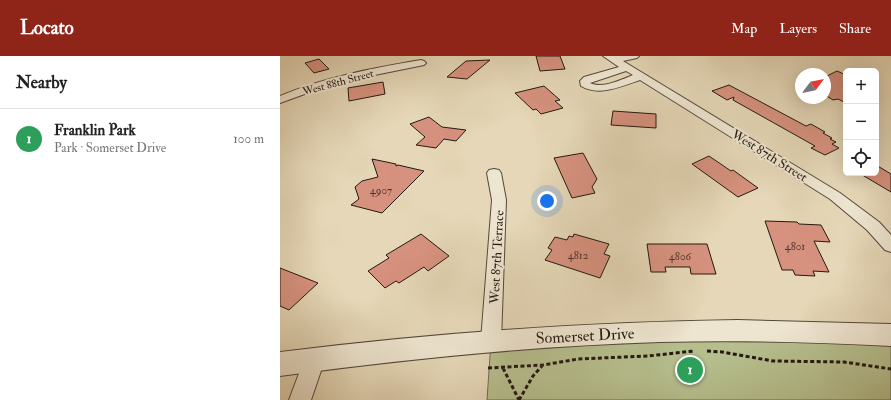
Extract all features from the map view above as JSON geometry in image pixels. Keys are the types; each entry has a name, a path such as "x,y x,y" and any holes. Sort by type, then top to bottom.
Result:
{"street":[{"path":"611,58 634,56"},
{"name":"West 87th Street","path":"611,58 835,196 873,226 891,246"},
{"name":"West 88th Street","path":"280,100 332,81 421,63"},
{"path":"627,68 588,79 585,81 585,84 592,88 601,88 641,76"},
{"name":"West 87th Terrace","path":"491,341 499,200 494,173"},
{"name":"Somerset Drive","path":"280,364 398,349 577,334 704,331 891,335"},
{"path":"300,400 314,359"}],"path":[{"path":"488,368 543,365 584,358 648,356 706,351 722,352 773,361 844,362 891,369"},
{"path":"519,400 533,376 543,365"},
{"path":"503,368 519,400"}],"green space":[{"path":"891,335 891,400 487,400 491,341"}],"building":[{"path":"536,56 560,56 565,69 540,71"},
{"path":"319,59 329,69 314,73 305,63"},
{"path":"490,60 467,79 447,77 466,61"},
{"path":"837,71 843,74 843,102 838,99 831,99 831,74"},
{"path":"383,82 385,94 349,101 348,88"},
{"path":"729,85 806,126 811,124 825,132 823,133 836,142 832,144 839,148 825,155 811,148 815,146 733,100 734,97 727,100 712,91"},
{"path":"544,86 560,100 555,101 563,108 541,114 536,109 533,110 515,93"},
{"path":"613,111 656,114 656,128 611,125"},
{"path":"429,117 442,127 466,130 456,141 444,139 436,148 416,145 425,137 410,124"},
{"path":"583,153 597,179 592,187 595,193 572,198 554,158"},
{"path":"709,156 731,171 733,170 758,188 738,197 692,164"},
{"path":"372,159 396,164 396,166 398,165 424,171 382,213 351,205 359,199 355,187 362,181 378,177"},
{"path":"879,167 891,174 891,192 864,176 879,176"},
{"path":"765,221 797,222 799,224 821,225 830,242 814,241 829,272 813,271 815,276 795,275 793,270 782,270"},
{"path":"421,234 449,256 428,271 424,267 399,283 396,281 385,288 368,271 389,258 386,255"},
{"path":"574,234 609,244 604,254 610,256 600,278 545,260 552,250 548,248 555,237 567,240 569,236 573,237"},
{"path":"647,244 707,244 716,274 691,274 690,267 665,267 666,272 651,272"},
{"path":"280,268 318,283 289,310 280,306"}],"place":[{"name":"Franklin Park","path":"690,370"}]}
